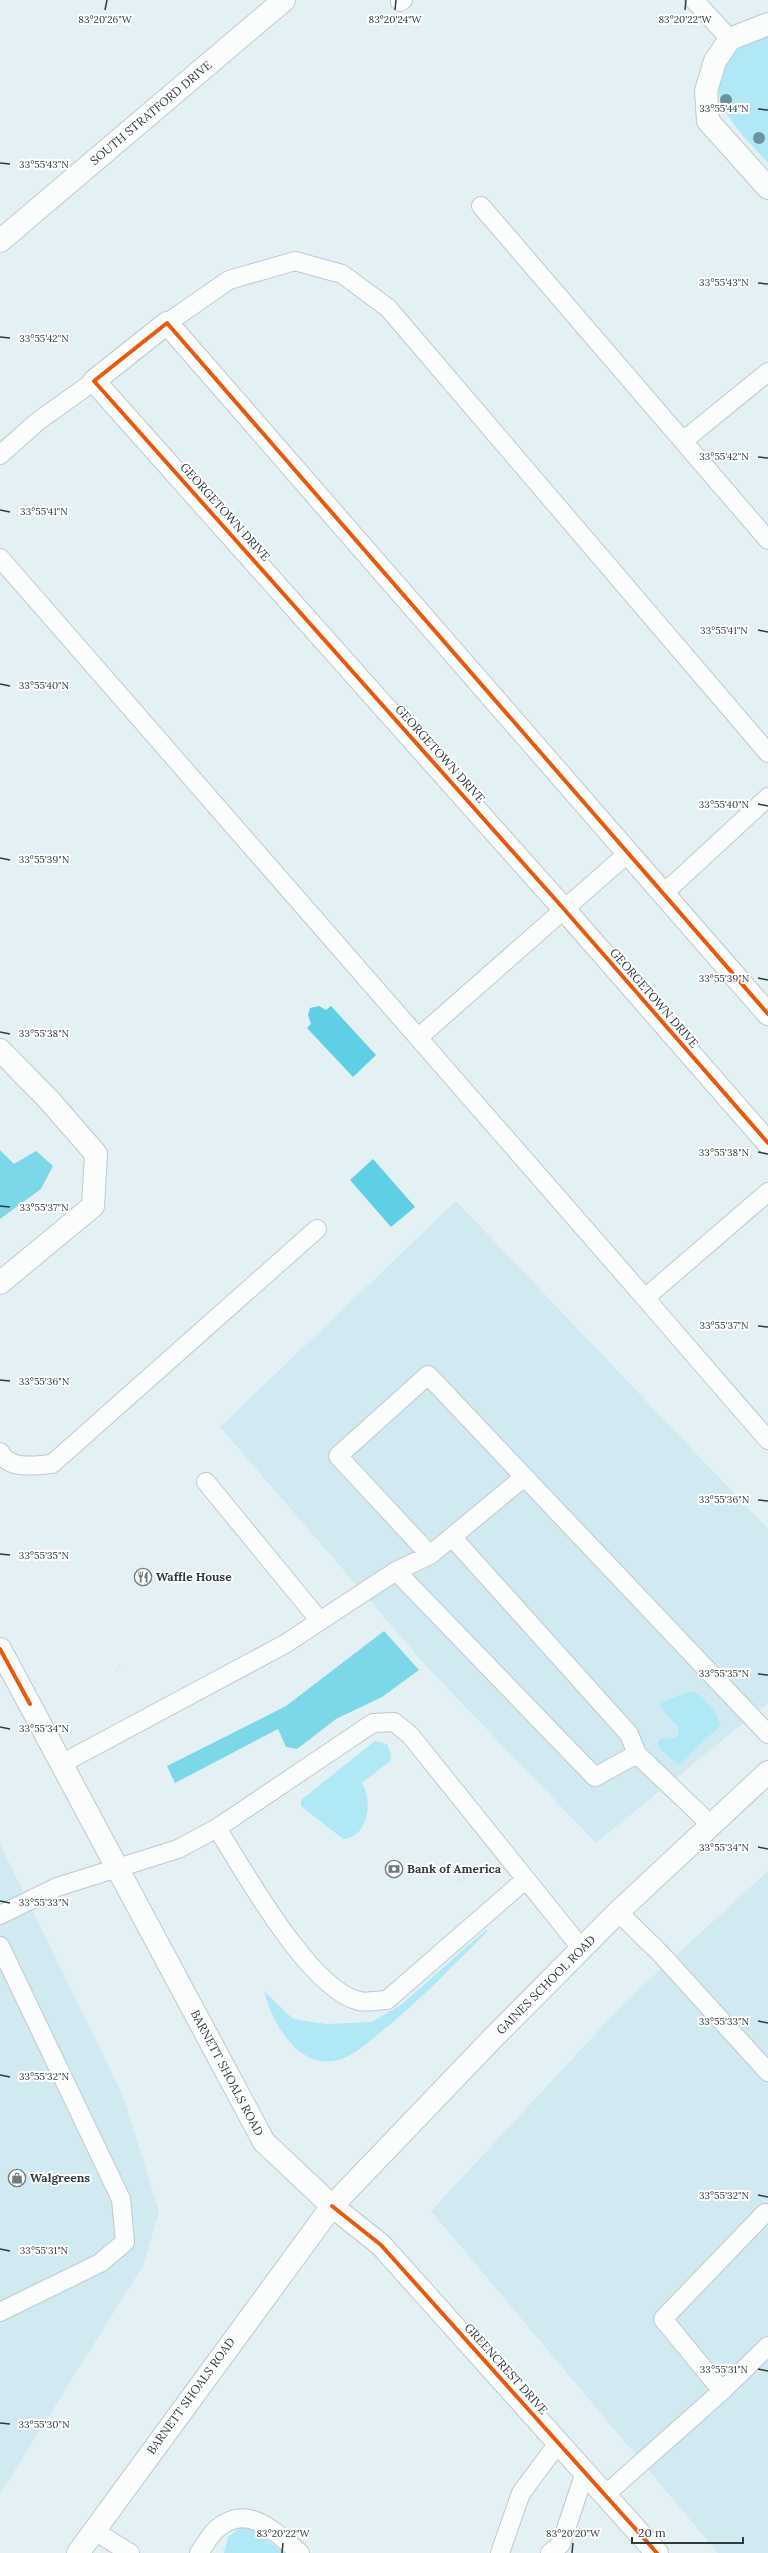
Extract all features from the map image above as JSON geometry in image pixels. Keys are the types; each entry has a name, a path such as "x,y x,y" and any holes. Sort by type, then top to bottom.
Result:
{"street":[{"name":"SOUTH STRATFORD DRIVE","path":"0,241 284,0"},
{"path":"768,24 730,39 715,61 706,90 708,121 768,188"},
{"path":"94,381 167,323 627,854 768,1014"},
{"name":"GEORGETOWN DRIVE","path":"94,381 563,908 768,1143"},
{"path":"0,1050 49,1100 96,1154 93,1206 0,1284"},
{"name":"BARNETT SHOALS ROAD","path":"1,1652 63,1763 116,1867 264,2142 332,2206 93,2530 78,2553"},
{"name":"GAINES SCHOOL ROAD","path":"332,2206 492,2039 618,1912 710,1824 768,1772"},
{"name":"GREENCREST DRIVE","path":"332,2206 381,2245 606,2494 657,2553"}],"lane":[{"path":"694,0 730,39"},
{"path":"481,206 768,540"},
{"path":"167,323 229,280 295,261 342,274 388,308 768,752"},
{"path":"683,441 768,372"},
{"path":"0,455 37,422 94,381"},
{"path":"0,558 420,1037 768,1440"},
{"path":"663,894 768,797"},
{"path":"420,1037 563,908 627,854"},
{"path":"645,1298 768,1192"},
{"path":"0,1452 2,1456 21,1467 52,1464 318,1230"},
{"path":"430,1555 338,1456 428,1375 523,1478 768,1734"},
{"path":"63,1763 285,1644 396,1571 430,1555 523,1478"},
{"path":"206,1482 320,1621"},
{"path":"452,1537 629,1734 637,1754 710,1824"},
{"path":"396,1571 595,1777 637,1754"},
{"path":"0,1915 57,1887 116,1867 178,1849 217,1828 373,1723 394,1722 410,1735 582,1949"},
{"path":"217,1828 281,1930 329,1984 359,2001 387,2000 526,1880"},
{"path":"618,1912 660,1953 768,2072"},
{"path":"0,1946 121,2199 125,2242 100,2263 0,2312"},
{"path":"722,2391 662,2319 765,2213"},
{"path":"606,2494 722,2391 768,2346"},
{"path":"500,2553 521,2493 559,2442"},
{"path":"550,2553 561,2544 585,2472"},
{"path":"199,2553 217,2528 231,2520 244,2518 261,2521 300,2553"},
{"path":"93,2530 130,2553"}],"path":[{"path":"116,1670 123,1666"}],"shaded area":[{"path":"768,37 768,163 736,127 727,114 721,100 718,86 720,72 733,53 746,42 757,38"},
{"path":"319,1006 326,1010 331,1006 376,1055 353,1077 307,1028 311,1024 308,1015 310,1008"},
{"path":"0,1150 14,1164 36,1151 53,1166 41,1189 0,1219"},
{"path":"373,1159 415,1207 391,1227 350,1180"},
{"path":"456,1201 768,1529 768,1703 596,1843 428,1668 220,1427"},
{"path":"384,1631 419,1670 382,1697 336,1719 297,1749 286,1747 278,1729 175,1783 167,1766 286,1706"},
{"path":"691,1691 706,1700 716,1714 721,1725 678,1765 660,1749 658,1742 660,1739 677,1738 679,1728 659,1706 664,1701"},
{"path":"375,1741 387,1744 391,1754 390,1761 362,1783 367,1799 368,1808 366,1817 358,1832 352,1837 343,1839 301,1806 301,1800"},
{"path":"0,1844 123,2096 159,2211 144,2264 0,2494"},
{"path":"768,1871 768,2553 718,2553 431,2211 625,2002"},
{"path":"487,1929 487,1932 422,1996 361,2048 344,2058 324,2061 311,2058 299,2051 289,2042 281,2030 268,2004 264,1991 293,2019 326,2024 372,2022 402,2004"},
{"path":"240,2528 253,2529 284,2553 224,2553 228,2537"}],"cycle path":[{"path":"768,1014 167,323 94,381 563,908 768,1143"},
{"path":"0,1649 30,1704"},
{"path":"332,2206 381,2245 657,2553"}],"place":[{"name":"Waffle House","path":"143,1577"},
{"name":"Bank of America","path":"394,1869"},
{"name":"Walgreens","path":"17,2178"}]}
